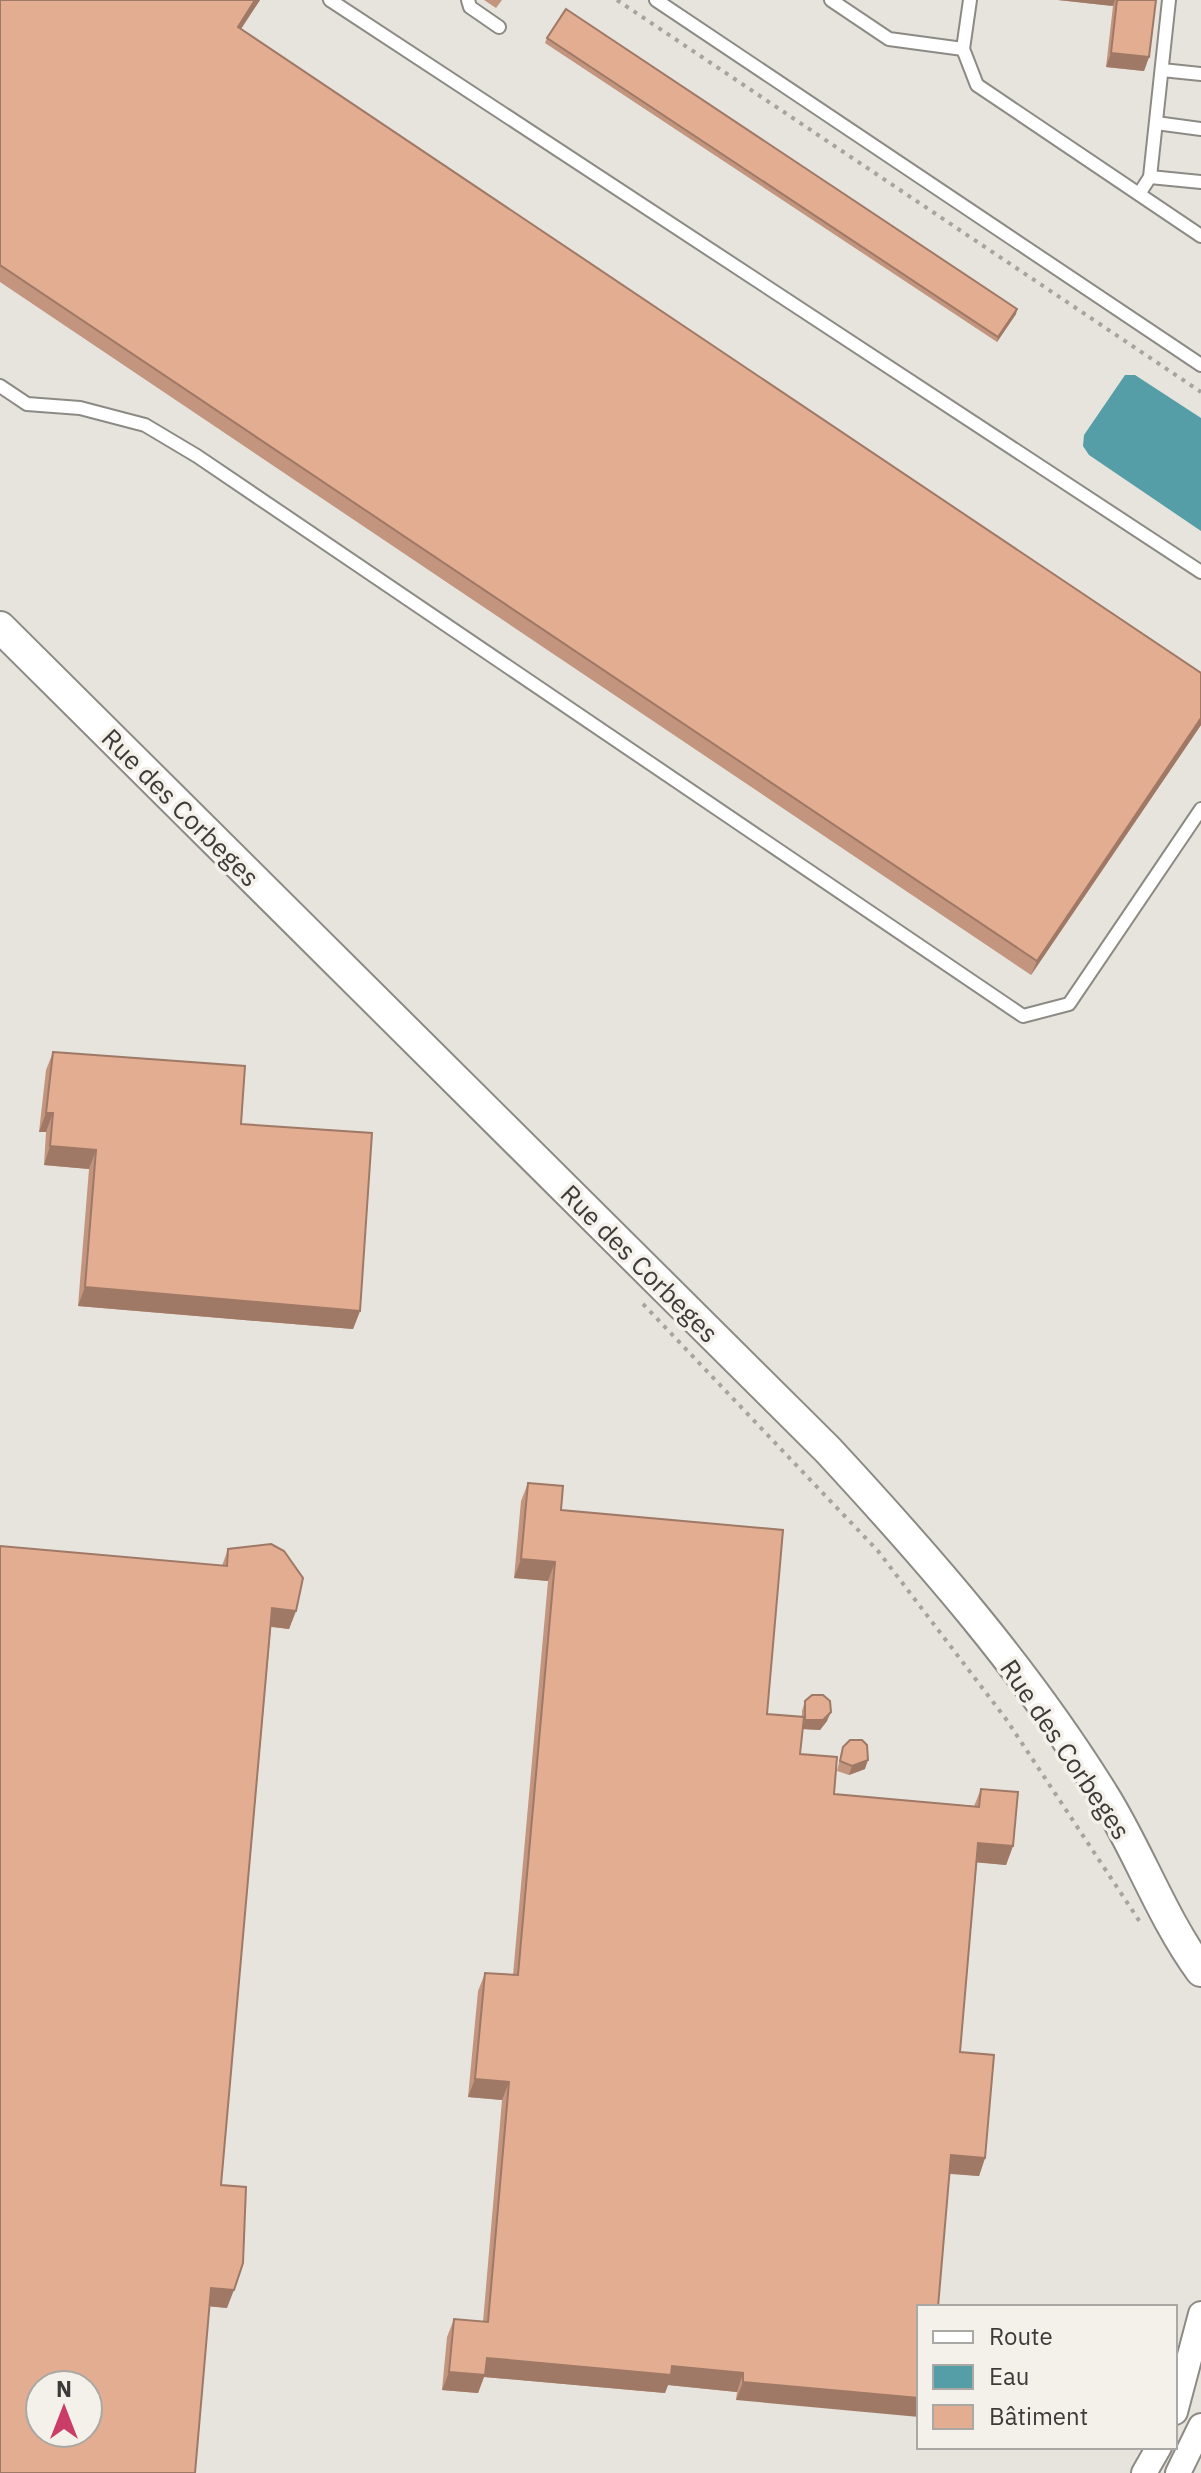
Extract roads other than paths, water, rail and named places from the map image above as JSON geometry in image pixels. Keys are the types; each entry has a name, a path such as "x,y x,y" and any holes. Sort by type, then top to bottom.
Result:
{"street":[{"name":"Rue des Corbeges","path":"0,627 828,1450 923,1553 1027,1685 1104,1796 1200,1969"},
{"path":"1177,2404 1201,2314"},
{"path":"1178,2473 1201,2426"},
{"path":"1144,2473 1158,2449"}],"lane":[{"path":"330,0 1201,572"},
{"path":"468,0 470,7 499,27"},
{"path":"656,0 1201,365"},
{"path":"831,0 889,39 963,49"},
{"path":"970,0 963,49 977,85 1201,236"},
{"path":"1139,194 1150,177 1169,0"},
{"path":"1162,70 1201,74"},
{"path":"1156,123 1201,129"},
{"path":"1150,177 1201,182"},
{"path":"0,386 27,404 80,408 145,425 197,456 1023,1016 1069,1004 1201,809"}],"water":[{"path":"1125,375 1135,375 1201,418 1201,531 1089,455 1083,446 1084,435"}]}
